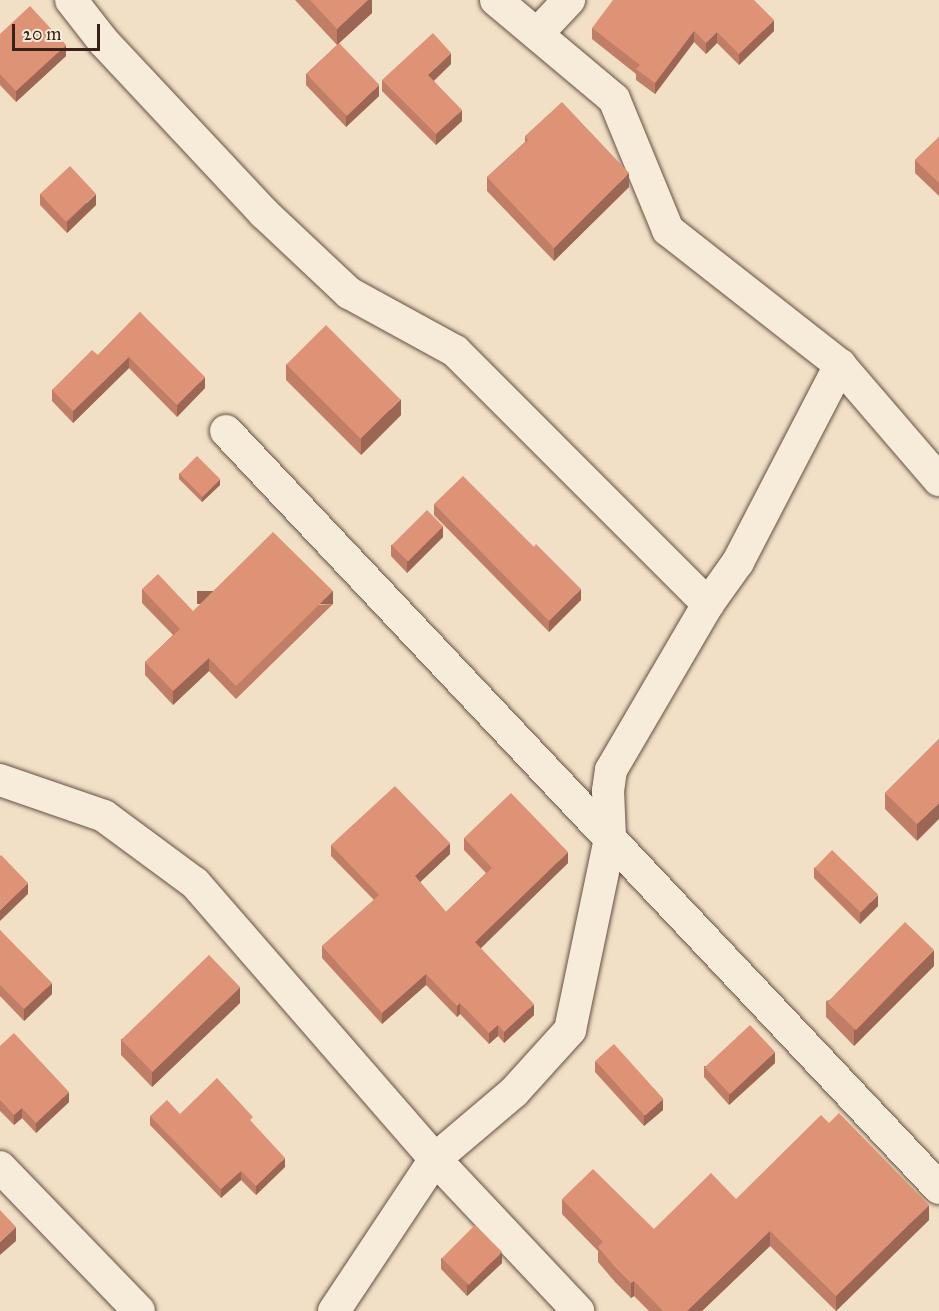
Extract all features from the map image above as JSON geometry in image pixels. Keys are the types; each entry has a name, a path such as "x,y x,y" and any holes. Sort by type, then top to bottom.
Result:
{"street":[{"path":"71,0 103,41 264,213 349,293 455,351 708,604"},
{"path":"496,0 614,99 668,230 840,365 939,480"},
{"path":"537,34 569,0"},
{"path":"334,1311 435,1159 514,1092 570,1030 610,838 608,791 611,770 708,604 738,562 840,365"},
{"path":"226,431 939,1188"},
{"path":"0,780 104,816 195,884 435,1159 578,1311"},
{"path":"0,1167 139,1311"}],"building":[{"path":"310,0 368,0 337,29"},
{"path":"613,0 754,0 774,20 739,54 717,32 706,43 694,31 655,83 636,69 640,65 592,28"},
{"path":"30,6 66,45 16,91 0,74 0,34"},
{"path":"433,33 451,53 428,75 462,110 436,134 382,80"},
{"path":"339,43 379,85 347,116 307,74"},
{"path":"562,102 629,173 554,248 487,177 528,140 525,136"},
{"path":"939,137 939,183 915,160"},
{"path":"70,166 96,194 66,222 40,194"},
{"path":"140,312 205,377 177,405 129,357 73,411 52,390 92,350 98,355"},
{"path":"326,325 400,399 361,439 286,365"},
{"path":"197,456 220,479 203,497 179,474"},
{"path":"463,476 534,547 536,544 581,589 549,621 434,504"},
{"path":"427,510 443,526 408,562 392,545"},
{"path":"273,532 333,591 236,686 209,658 173,691 145,662 180,629 142,589 158,574 193,611"},
{"path":"939,739 939,803 917,824 885,793"},
{"path":"395,786 450,843 415,876 446,912 492,868 464,838 511,793 568,852 475,942 534,1004 504,1032 498,1025 489,1033 460,1003 457,1006 426,974 382,1013 322,946 379,895 331,845"},
{"path":"832,850 878,894 861,912 815,868"},
{"path":"0,856 28,883 0,910"},
{"path":"905,922 934,950 856,1030 827,1003"},
{"path":"0,930 52,983 24,1009 0,985"},
{"path":"209,955 240,987 153,1072 121,1040"},
{"path":"750,1025 775,1052 730,1094 705,1067"},
{"path":"14,1033 69,1092 36,1123 22,1108 14,1115 0,1100 0,1046"},
{"path":"614,1044 664,1099 645,1116 595,1061"},
{"path":"217,1078 253,1117 250,1120 285,1158 256,1186 241,1171 221,1189 150,1116 167,1100 180,1114"},
{"path":"839,1113 929,1205 836,1296 770,1231 687,1311 663,1311 634,1281 631,1283 615,1267 598,1247 603,1242 562,1199 593,1169 654,1229 711,1173 736,1199 821,1115 829,1123"},
{"path":"0,1210 16,1227 0,1242"},
{"path":"475,1225 502,1252 469,1285 442,1258"}]}
